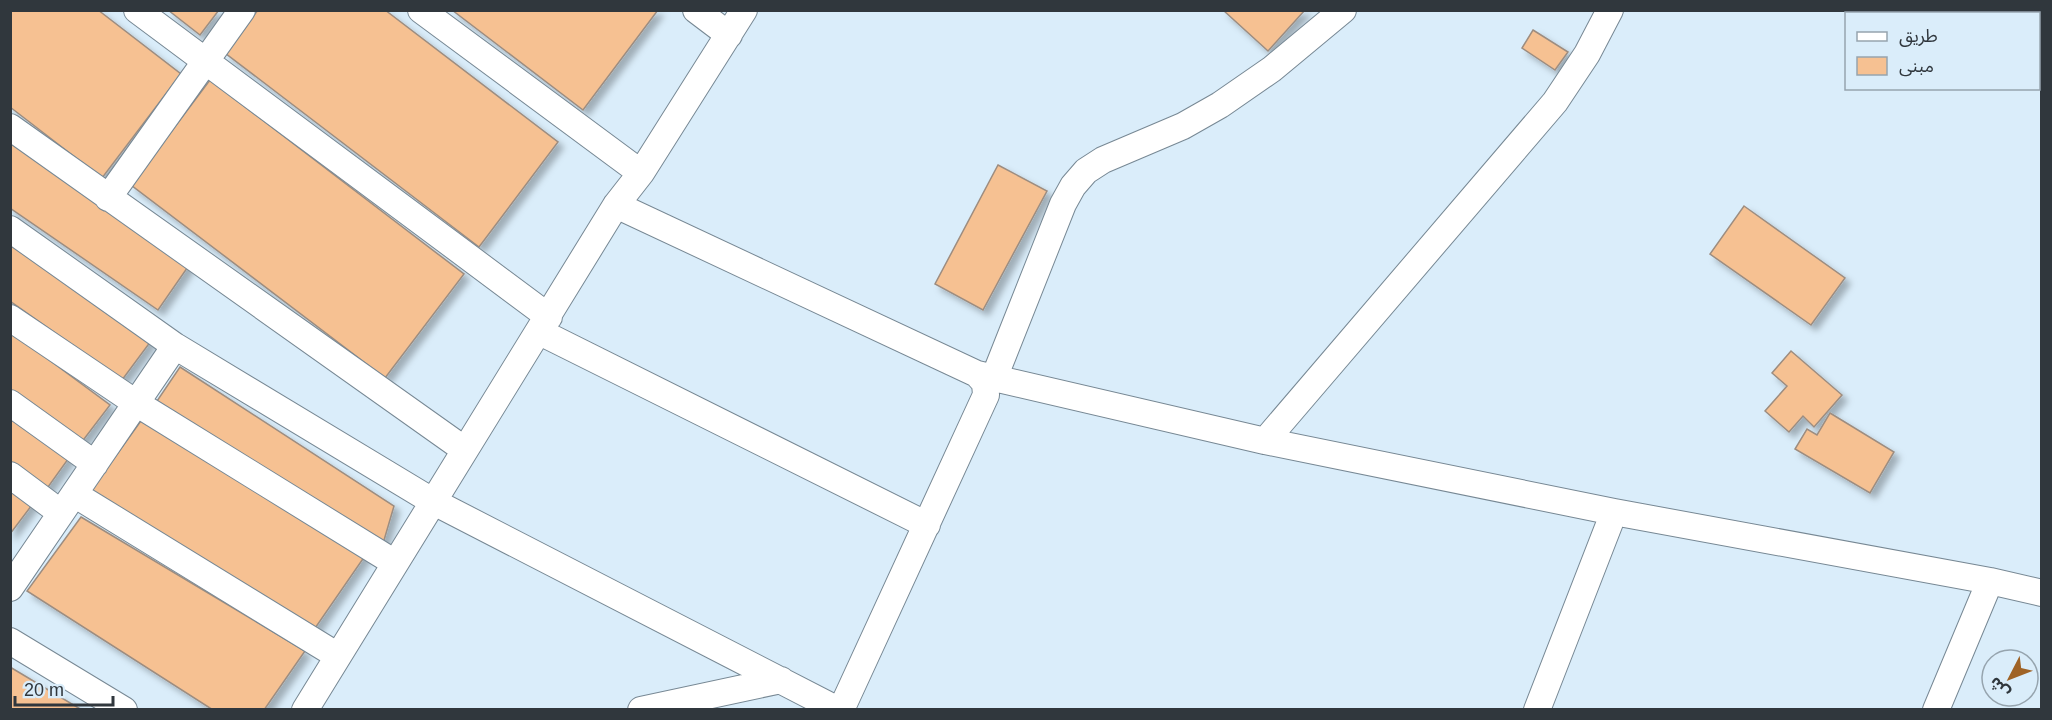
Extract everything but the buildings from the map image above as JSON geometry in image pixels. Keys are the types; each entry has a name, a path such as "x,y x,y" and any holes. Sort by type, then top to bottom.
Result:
{"street":[{"path":"137,10 544,325 927,525"},
{"path":"108,198 242,10"},
{"path":"421,10 641,173"},
{"path":"696,10 729,35"},
{"path":"305,710 616,205 641,173 744,10"},
{"path":"10,229 175,346 432,501 840,710 986,395 986,376 1073,186 1086,171 1103,160 1183,126 1230,99 1272,69 1343,10"},
{"path":"1264,441 1555,102 1587,54 1610,10"},
{"path":"10,128 465,450"},
{"path":"616,205 986,376 1264,441 1614,512 1990,581 2042,593"},
{"path":"10,318 136,403 395,562"},
{"path":"15,572 68,504 175,346"},
{"path":"10,403 95,464"},
{"path":"10,475 68,504 338,656"},
{"path":"1537,710 1614,512"},
{"path":"1936,710 1990,581"},
{"path":"10,641 124,710"},
{"path":"641,710 781,680"}]}
